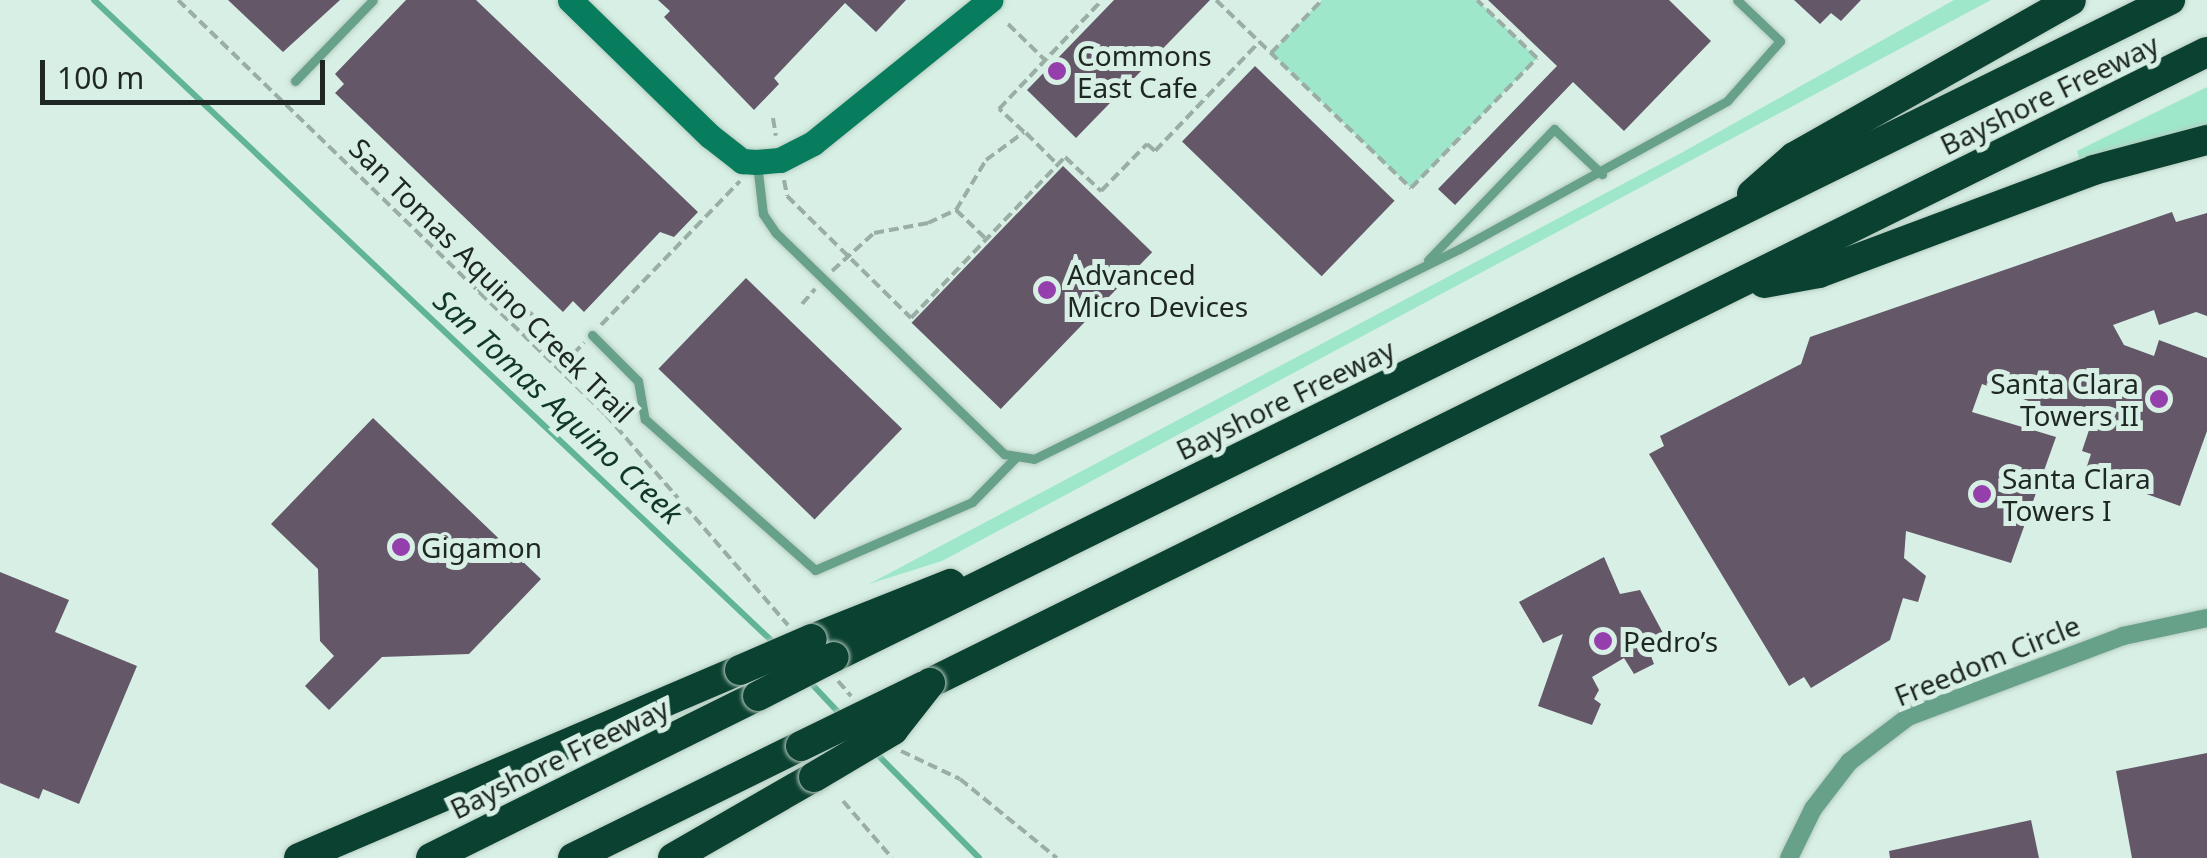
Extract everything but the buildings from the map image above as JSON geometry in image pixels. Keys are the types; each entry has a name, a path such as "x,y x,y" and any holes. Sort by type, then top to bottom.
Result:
{"highway":[{"path":"1723,220 1794,157 2072,0"},
{"name":"Bayshore Freeway","path":"431,858 758,696 823,648 1025,563 2170,0"},
{"name":"Bayshore Freeway","path":"574,858 2207,52"},
{"path":"1728,290 1820,273 2094,170 2207,140"},
{"path":"303,858 740,670 823,648"},
{"path":"673,858 893,730 930,683"}],"street":[{"path":"570,0 759,161 813,143 990,0"},
{"name":"Freedom Circle","path":"1789,858 1813,809 1850,762 1908,717 2123,636 2207,618"}],"lane":[{"path":"295,81 373,0"},
{"path":"759,161 763,214 824,280 1004,454 1046,455 1602,174 1727,101 1780,41 1736,0"},
{"path":"1424,263 1554,129 1602,174"},
{"path":"592,335 638,381 645,418 815,570 972,502 1016,457"}],"path":[{"name":"San Tomas Aquino Creek Trail","path":"178,0 558,370 689,507"},
{"path":"1058,165 1000,109 1102,0"},
{"path":"1216,0 1411,188 1538,58 1477,0"},
{"path":"1271,53 1322,0"},
{"path":"1008,24 1045,60"},
{"path":"759,161 786,196 911,318 1065,158 1101,191 1147,144 1155,151 1259,42"},
{"path":"558,370 759,161 772,118"},
{"path":"802,304 848,256 885,228 928,224 956,210 986,160 1024,132"},
{"path":"956,210 986,239"},
{"path":"478,292 493,277 573,354"},
{"path":"843,800 892,858"},
{"path":"1016,828 1057,858"}],"green space":[{"path":"1322,0 1477,0 1537,58 1411,188 1271,53"},
{"path":"1954,0 1991,0 942,561 869,584 1683,152"},
{"path":"2207,87 2207,125 2079,159 2077,151"}],"waterway":[{"name":"San Tomas Aquino Creek","path":"94,0 776,645"},
{"name":"San Tomas Aquino Creek","path":"808,680 841,715"},
{"name":"San Tomas Aquino Creek","path":"873,750 979,858"}],"place":[{"name":"Commons East Cafe","path":"1057,71"},
{"name":"Advanced Micro Devices","path":"1047,290"},
{"name":"Santa Clara Towers II","path":"2159,399"},
{"name":"Santa Clara Towers I","path":"1982,494"},
{"name":"Gigamon","path":"401,547"},
{"name":"Pedro’s","path":"1603,641"}]}
